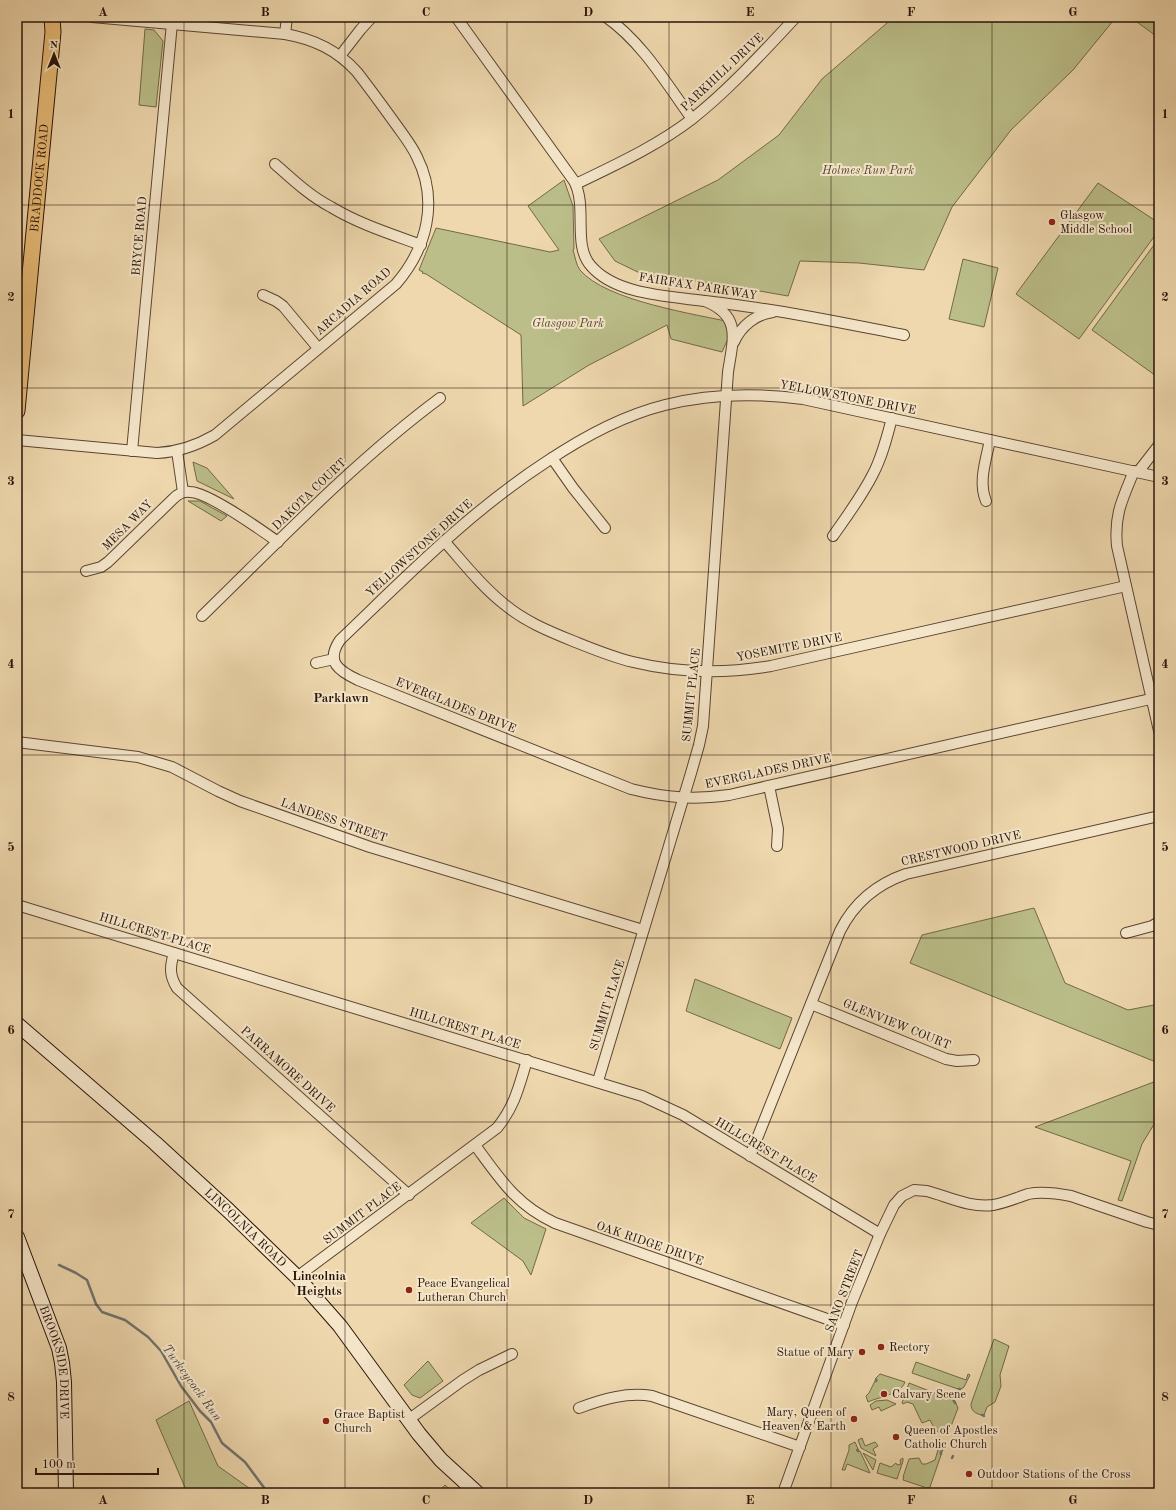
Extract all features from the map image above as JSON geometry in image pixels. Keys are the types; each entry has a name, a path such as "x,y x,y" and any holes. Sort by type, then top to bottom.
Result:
{"main road":[{"name":"BRADDOCK ROAD","path":"17,410 53,32 52,17"},
{"name":"LINCOLNIA ROAD","path":"17,1024 155,1143 229,1211 297,1278 340,1326 408,1420 441,1460 477,1493"},
{"name":"BROOKSIDE DRIVE","path":"17,1237 59,1348 62,1363 64,1382 66,1493"}],"street":[{"name":"ARCADIA ROAD","path":"17,440 157,453 177,451 203,442 215,435 396,284 413,262 421,245 426,224 428,202 425,180 414,150 371,89 357,72 340,56 316,42 303,37 285,34 92,17"},
{"path":"285,34 287,17"},
{"path":"340,56 361,28 372,17"},
{"name":"FAIRFAX PARKWAY","path":"456,17 576,184 581,201 582,249 590,266 608,280 640,291 655,294 784,312 904,335"},
{"path":"606,17 624,32 641,50 692,119"},
{"path":"782,17 793,21"},
{"name":"PARKHILL DRIVE","path":"576,184 634,155 664,138 692,119 736,79 793,21"},
{"name":"BRYCE ROAD","path":"132,451 172,23"},
{"path":"275,164 298,185 331,208 363,223 421,245"},
{"path":"262,295 283,306 318,348"},
{"name":"SUMMIT PLACE","path":"598,1082 699,745 703,726 726,395 733,332 730,320 719,307 705,301"},
{"name":"SUMMIT PLACE","path":"732,346 742,329 749,322 767,313 784,312"},
{"name":"YELLOWSTONE DRIVE","path":"334,659 335,647 340,640 444,540 502,493 552,458 590,434 636,414 690,399 753,394 797,398 1159,477"},
{"name":"DAKOTA COURT","path":"202,616 342,479 440,398"},
{"path":"833,536 862,494 874,473 880,459 892,418"},
{"path":"986,501 982,488 982,480 990,440"},
{"path":"1159,444 1136,472 1120,505 1117,517 1116,532 1117,546 1126,586 1155,698 1159,731"},
{"path":"177,451 183,492 196,493 207,497 278,542"},
{"path":"552,458 573,488 605,528"},
{"name":"MESA WAY","path":"86,571 101,567 108,562 173,498 183,492"},
{"name":"YOSEMITE DRIVE","path":"444,540 489,591 504,605 536,625 611,656 632,662 664,668 707,672 749,670 771,666 1126,586"},
{"path":"316,663 334,659"},
{"name":"EVERGLADES DRIVE","path":"334,659 340,670 358,680 589,773 631,789 664,797 683,798 708,798 729,795 1155,698"},
{"name":"LANDESS STREET","path":"17,742 138,757 156,761 178,770 240,801 370,847 643,930"},
{"path":"769,786 778,829 776,846"},
{"name":"CRESTWOOD DRIVE","path":"750,1156 843,926 859,903 881,885 906,874 1159,816"},
{"name":"HILLCREST PLACE","path":"17,905 642,1096 664,1105 880,1234"},
{"path":"1126,933 1152,926 1159,922"},
{"name":"PARRAMORE DRIVE","path":"174,953 170,965 170,974 177,988 408,1195"},
{"name":"GLENVIEW COURT","path":"811,1004 946,1059 957,1061 974,1060"},
{"name":"SUMMIT PLACE","path":"297,1278 497,1128 515,1099 527,1060"},
{"name":"OAK RIDGE DRIVE","path":"475,1145 517,1199 541,1216 555,1223 844,1325"},
{"name":"SANO STREET","path":"783,1493 844,1325 880,1234 898,1200 908,1193 921,1190 928,1190 968,1204 980,1205 1004,1203 1036,1193 1058,1193 1159,1225"},
{"path":"408,1420 463,1380 479,1370 512,1354"},
{"path":"579,1408 595,1402 629,1394 652,1396 800,1447"}],"green space":[{"name":"Holmes Run Park","path":"894,17 1159,17 1159,38 1137,22 1113,21 1073,70 1011,130 952,207 924,270 859,263 800,261 788,296 725,285 644,275 615,261 599,239 718,180 779,135 822,79"},
{"path":"145,29 154,30 163,41 156,107 139,105"},
{"name":"Glasgow Park","path":"564,180 573,206 573,250 580,270 592,281 630,298 652,305 735,323 722,352 671,339 667,325 589,365 523,406 521,335 419,270 436,228 550,252 559,250 528,206"},
{"path":"1098,183 1159,223 1159,230 1079,339 1016,294"},
{"path":"1159,238 1159,378 1092,330"},
{"path":"963,259 998,268 984,327 949,319"},
{"path":"193,462 207,468 234,499 197,481"},
{"path":"188,501 200,501 227,516 221,521"},
{"path":"1034,908 1065,983 1128,1010 1159,1004 1159,1060 1156,1062 910,963 922,935"},
{"path":"695,979 792,1018 780,1049 686,1011"},
{"path":"1159,1080 1159,1116 1142,1144 1122,1201 1118,1200 1131,1161 1035,1127"},
{"path":"504,1198 524,1218 546,1229 531,1275 523,1261 471,1223"},
{"path":"994,1339 1009,1346 1000,1375 1001,1386 995,1402 987,1407 984,1415 981,1415 974,1411 971,1404"},
{"path":"428,1361 443,1381 420,1398 412,1395 404,1385"},
{"path":"916,1362 966,1380 968,1374 970,1375 964,1387 958,1389 912,1373"},
{"path":"880,1374 905,1382 903,1386 889,1395 868,1402 866,1396 875,1381 877,1381 877,1379 875,1379"},
{"path":"909,1383 955,1401 958,1408 948,1434 939,1433 930,1420 922,1423 913,1404 907,1402 902,1403"},
{"path":"887,1400 896,1404 881,1411 879,1407 872,1410 870,1405 876,1401"},
{"path":"189,1401 218,1466 256,1493 187,1492 156,1420"},
{"path":"862,1438 865,1446 875,1442 878,1446 873,1449 876,1456 861,1448 858,1440"},
{"path":"855,1442 858,1449 856,1450 858,1452 860,1451 870,1473 847,1464 845,1470 842,1470 849,1450 849,1445"},
{"path":"938,1445 941,1446 943,1451 941,1451 930,1487 927,1488 903,1480 909,1459 919,1458 922,1464 935,1460 938,1450 936,1447"},
{"path":"863,1453 876,1460 873,1470"},
{"path":"903,1458 897,1479 877,1473 880,1463 891,1467 896,1463 897,1465 901,1464 900,1460"},
{"path":"445,1485 454,1493 437,1493"}],"waterway":[{"name":"Turkeycock Run","path":"59,1265 87,1280 96,1304 102,1312 125,1320 148,1337 161,1351 181,1386 200,1411 211,1422 222,1443 245,1462 268,1493"},
{"name":"Turkeycock Run","path":"17,1269 24,1273"}],"place":[{"name":"Glasgow Middle School","path":"1052,222"},
{"name":"Peace Evangelical Lutheran Church","path":"409,1290"},
{"name":"Rectory","path":"881,1347"},
{"name":"Statue of Mary","path":"862,1352"},
{"name":"Calvary Scene","path":"884,1394"},
{"name":"Mary, Queen of Heaven & Earth","path":"854,1419"},
{"name":"Grace Baptist Church","path":"326,1421"},
{"name":"Queen of Apostles Catholic Church","path":"896,1437"},
{"name":"Outdoor Stations of the Cross","path":"969,1474"}],"district":[{"name":"Parklawn","path":"341,697"},
{"name":"Lincolnia Heights","path":"319,1282"}]}
